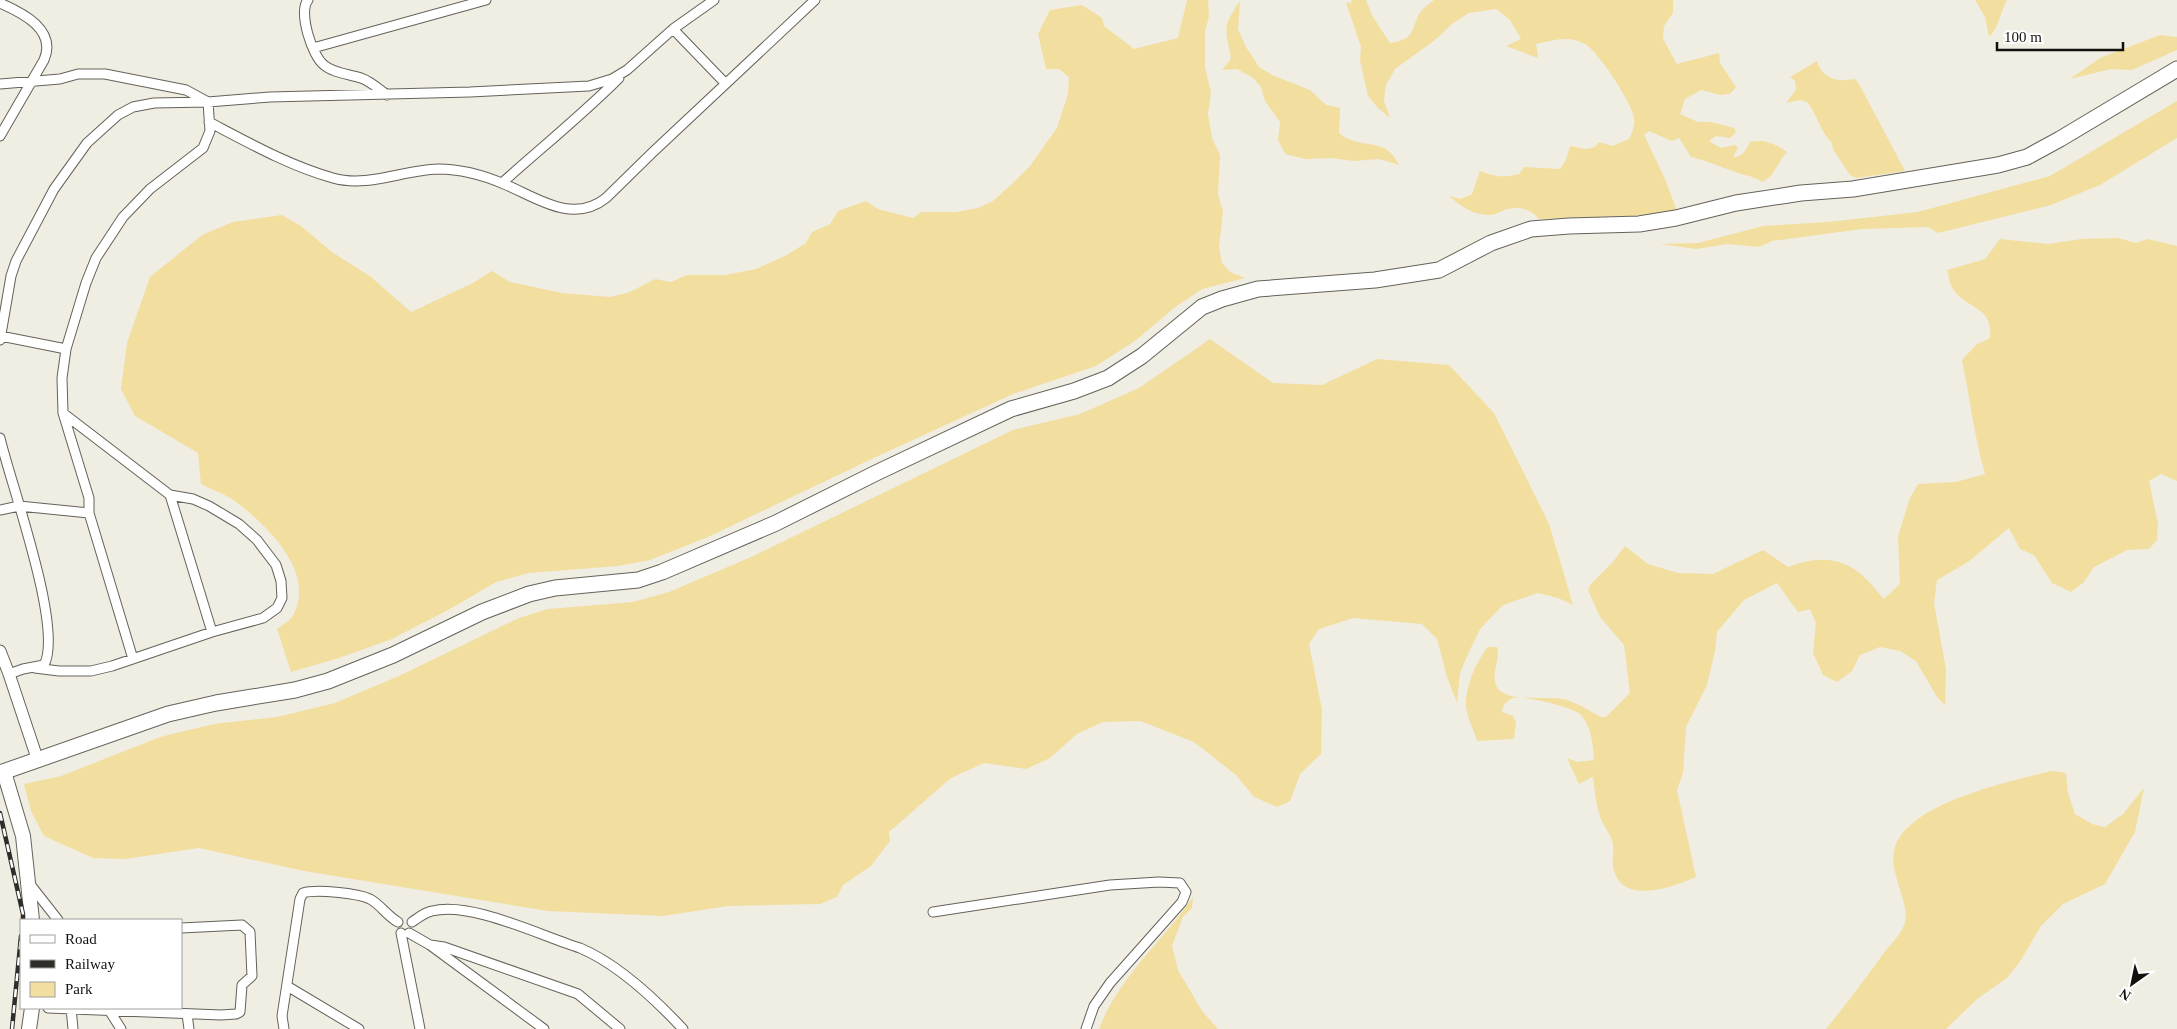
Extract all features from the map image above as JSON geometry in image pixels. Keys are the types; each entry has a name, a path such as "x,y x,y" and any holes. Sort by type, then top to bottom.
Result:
{"main road":[{"path":"32,919 23,836 2,772 168,714 216,703 295,690 328,681 393,656 482,612 529,594 555,588 638,580 662,572 776,523 876,473 1011,410 1074,391 1108,378 1142,356 1202,307 1222,299 1258,289 1375,280 1439,270 1491,243 1531,229 1639,224 1676,218 1736,203 1801,193 1853,189 1998,165 2027,157 2177,69"},
{"path":"29,1029 32,1009"}],"street":[{"path":"308,0 303,13 313,48 320,62 328,68 363,78 388,95"},
{"path":"313,48 486,0"},
{"path":"502,183 554,136 587,110 627,70 673,29 714,0"},
{"path":"209,122 303,168 347,182 436,169 469,172 502,183 538,201 563,209 584,209 600,203 815,0"},
{"path":"0,3 28,18 41,29 46,38 47,54 0,136"},
{"path":"673,29 726,83"},
{"path":"0,340 6,297 16,261 54,189 87,143 118,115 133,107 154,103 208,102 270,97 388,95 589,86 612,79 627,70"},
{"path":"0,84 60,79 78,74 105,74 186,90 208,102"},
{"path":"133,659 89,513 89,498 63,413 62,378 66,349 86,283 96,258 108,237 123,217 150,189 199,153 207,140 209,122 208,102"},
{"path":"0,336 66,349"},
{"path":"9,674 23,669 35,668 59,671 91,671 269,615 277,608 282,598 281,581 276,565 269,553 239,524 209,506 170,495 63,413"},
{"path":"0,438 43,594 47,659 44,665 35,668"},
{"path":"170,495 212,632"},
{"path":"0,510 19,506 89,513"},
{"path":"0,651 38,761"},
{"path":"28,881 57,919"},
{"path":"933,912 1110,885 1159,882 1180,883 1186,892 1182,902 1110,983 1094,1006 1086,1029"},
{"path":"284,1029 282,1016 300,899 303,893 314,890 361,896 375,903 398,922 397,926 405,933 430,945 544,1029"},
{"path":"412,922 433,910 457,909 480,914 580,948 594,954 618,970 683,1029"},
{"path":"398,922 405,918 412,922"},
{"path":"405,933 412,930 412,922"},
{"path":"107,1009 221,1015 240,1012 242,985 252,976 250,932 242,925 182,928"},
{"path":"405,933 420,1029"},
{"path":"430,945 444,947 578,994 620,1029"},
{"path":"287,986 359,1029"},
{"path":"71,1009 73,1029"},
{"path":"107,1009 121,1029"},
{"path":"188,1014 189,1029"}],"green space":[{"path":"1187,0 1208,0 1209,16 1205,32 1205,67 1211,92 1208,114 1212,138 1220,155 1218,195 1223,211 1219,247 1222,263 1230,272 1245,278 1202,289 1174,308 1135,341 1096,366 1013,394 708,537 650,560 618,566 529,573 496,582 450,609 392,639 339,658 291,672 277,629 292,617 298,601 299,584 294,568 285,552 274,537 236,502 201,484 198,453 135,416 121,389 127,343 150,277 202,235 233,222 282,215 301,226 332,252 371,277 411,312 473,283 492,271 510,282 562,293 610,297 630,292 655,279 671,282 687,275 725,275 756,269 787,255 806,243 812,232 830,224 838,211 866,201 878,209 913,218 921,212 956,212 978,208 993,201 1030,166 1057,128 1068,94 1069,77 1059,69 1046,69 1038,34 1050,10 1082,5 1102,18 1104,26 1134,49 1178,38"},
{"path":"1351,0 1366,0 1373,17 1390,43 1407,37 1412,31 1420,12 1434,0 1673,0 1673,13 1664,26 1663,39 1677,64 1719,53 1720,63 1736,87 1730,94 1721,95 1701,90 1685,99 1680,114 1698,122 1711,122 1734,128 1736,132 1730,138 1716,136 1709,141 1721,148 1735,145 1738,148 1733,157 1742,154 1750,142 1755,141 1770,143 1787,152 1770,177 1762,182 1751,176 1691,157 1679,138 1672,141 1649,131 1644,135 1665,179 1677,211 1655,215 1539,219 1532,212 1519,208 1504,210 1492,215 1472,212 1449,196 1461,199 1472,194 1480,171 1495,176 1509,176 1519,174 1524,167 1560,169 1566,160 1570,146 1586,149 1595,147 1599,142 1612,146 1629,139 1634,117 1621,90 1598,56 1579,41 1561,39 1536,44 1538,58 1506,46 1521,39 1510,20 1496,9 1469,13 1395,69 1386,85 1384,101 1390,118 1368,96 1360,60 1361,47 1346,2 1352,3"},
{"path":"1975,0 2007,0 1995,29 1989,37 1985,17"},
{"path":"1240,1 1238,29 1246,47 1259,67 1272,75 1310,90 1326,105 1340,108 1339,133 1356,142 1379,146 1387,150 1399,165 1379,159 1353,161 1331,158 1306,159 1285,154 1278,140 1280,122 1265,101 1261,87 1253,78 1237,69 1222,70 1231,59 1226,28 1227,23"},
{"path":"2160,35 2177,37 2177,50 2132,70 2111,69 2070,79 2100,58"},
{"path":"1817,61 1827,76 1837,80 1855,79 1858,82 1905,171 1856,178 1850,175 1807,102 1800,100 1786,103 1796,90 1795,81 1790,77"},
{"path":"2177,101 2177,138 2100,185 2051,205 1938,233 1928,227 1862,229 1772,241 1759,247 1728,244 1696,249 1660,244 1698,243 1763,226 1828,222 1918,212 2050,176"},
{"path":"2118,238 2136,243 2148,239 2177,246 2177,481 2161,474 2149,481 2158,524 2157,540 2149,549 2127,550 2094,567 2084,582 2071,592 2052,583 2034,555 2020,549 2009,528 1968,562 1937,580 1934,603 1946,669 1945,705 1937,697 1916,661 1900,651 1880,647 1860,655 1852,671 1837,682 1823,675 1813,653 1816,623 1810,609 1798,612 1777,583 1744,600 1717,632 1715,651 1707,685 1686,727 1683,773 1677,790 1696,877 1663,888 1638,890 1628,888 1619,881 1614,871 1612,840 1601,819 1593,777 1579,784 1567,758 1577,762 1594,760 1590,731 1585,720 1581,715 1569,709 1527,698 1559,698 1601,717 1606,717 1630,693 1624,645 1600,617 1588,590 1590,585 1612,563 1625,546 1648,564 1678,573 1713,574 1763,550 1788,567 1798,563 1819,560 1839,562 1857,571 1884,599 1900,584 1898,536 1910,498 1918,484 1956,482 1985,474 1962,360 1976,345 1990,338 1990,328 1988,321 1980,310 1961,298 1953,290 1947,270 1985,259 2000,239 2048,244 2081,239"},
{"path":"1210,339 1273,383 1322,385 1377,359 1449,365 1494,413 1549,524 1573,605 1558,598 1538,593 1503,605 1480,629 1469,652 1460,673 1457,703 1447,677 1437,639 1422,624 1353,618 1319,629 1309,644 1322,710 1321,754 1300,774 1290,801 1277,807 1254,797 1236,775 1194,742 1140,721 1103,722 1077,734 1050,758 1026,769 984,763 951,778 889,832 890,841 871,866 843,885 837,897 820,904 728,906 663,916 548,911 304,871 199,848 125,859 93,858 44,836 31,811 24,784 61,776 160,737 214,724 277,717 335,703 401,675 519,618 548,609 633,602 669,592 751,557 1013,430 1080,414 1139,388"},
{"path":"1488,647 1497,647 1496,685 1500,691 1508,695 1527,698 1513,698 1503,708 1502,712 1513,716 1516,722 1514,739 1477,741 1468,715 1466,699 1472,675"},
{"path":"2051,771 2066,773 2068,793 2075,814 2092,824 2105,827 2123,814 2144,788 2135,832 2105,884 2063,904 2040,927 2021,960 2007,978 1977,999 1946,1029 1826,1029 1903,928 1906,917 1905,909 1893,860 1894,851 1902,834 1917,820 1937,807 1986,788"},
{"path":"1193,897 1192,908 1183,917 1172,946 1178,970 1202,1011 1218,1029 1099,1029 1107,1010 1129,976"}],"railway":[{"path":"0,813 23,919"},
{"path":"12,1029 20,946"}]}
